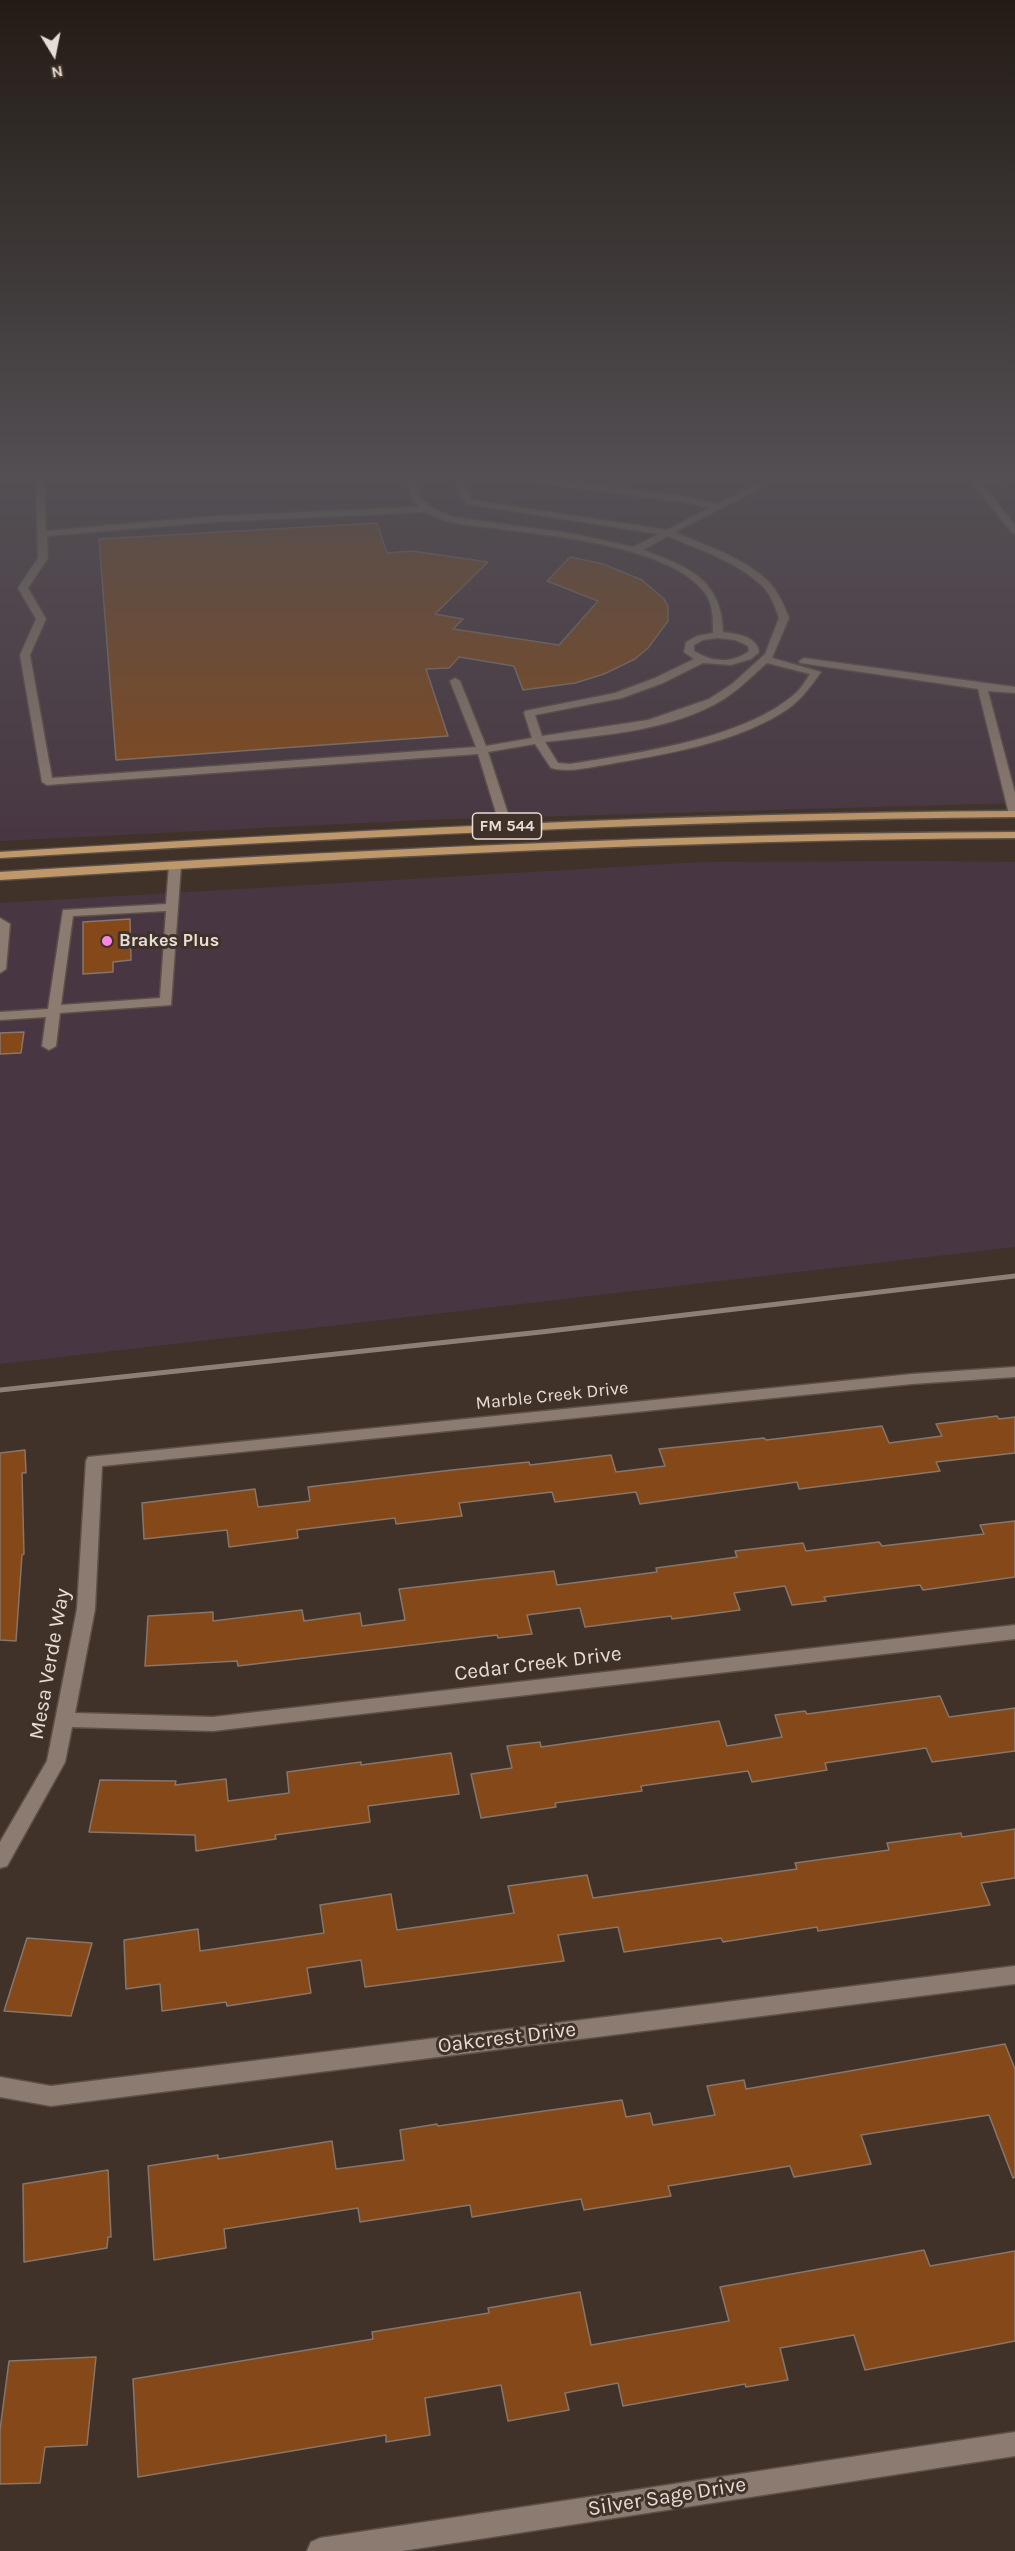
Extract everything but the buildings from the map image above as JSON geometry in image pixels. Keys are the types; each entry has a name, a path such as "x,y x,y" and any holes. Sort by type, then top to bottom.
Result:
{"main road":[{"name":"FM 544","path":"0,855 506,826 735,818 1015,814"},
{"path":"506,826 514,846"},
{"name":"FM 544","path":"0,876 514,846 730,838 1015,835"}],"street":[{"path":"29,599 41,619 25,655 47,782 482,750 603,731 671,717 713,701 741,682 767,657 784,618 776,599"},
{"path":"712,599 718,612 718,635"},
{"path":"718,635 736,637 753,645 754,652 738,661 720,662 702,659 689,652 689,644 699,638 718,635"},
{"path":"702,659 665,680 628,694 576,707 530,713 538,740 555,766 570,767 660,753 747,726 786,706 808,687 816,672 754,652"},
{"path":"767,657 1015,690"},
{"path":"455,681 482,750 506,826"},
{"path":"982,687 1015,814"},
{"path":"0,1016 43,1014 67,1007 166,1002 175,865"},
{"path":"49,1046 67,913 172,907"},
{"path":"0,922 4,924 0,969"},
{"name":"Marble Creek Drive","path":"94,1461 912,1379 1015,1372"},
{"name":"Mesa Verde Way","path":"0,1860 56,1762 86,1609 94,1461"},
{"name":"Cedar Creek Drive","path":"64,1720 213,1724 1015,1632"},
{"name":"Oakcrest Drive","path":"0,2087 51,2096 1015,1975"},
{"name":"Silver Sage Drive","path":"320,2551 1015,2444"}],"shaded area":[{"path":"0,599 1015,599 1015,803 423,820 0,841"},
{"path":"702,862 1015,862 1015,1247 0,1364 0,903"}],"railway":[{"path":"0,1390 541,1332 1015,1276"}],"place":[{"name":"Brakes Plus","path":"107,941"}]}
